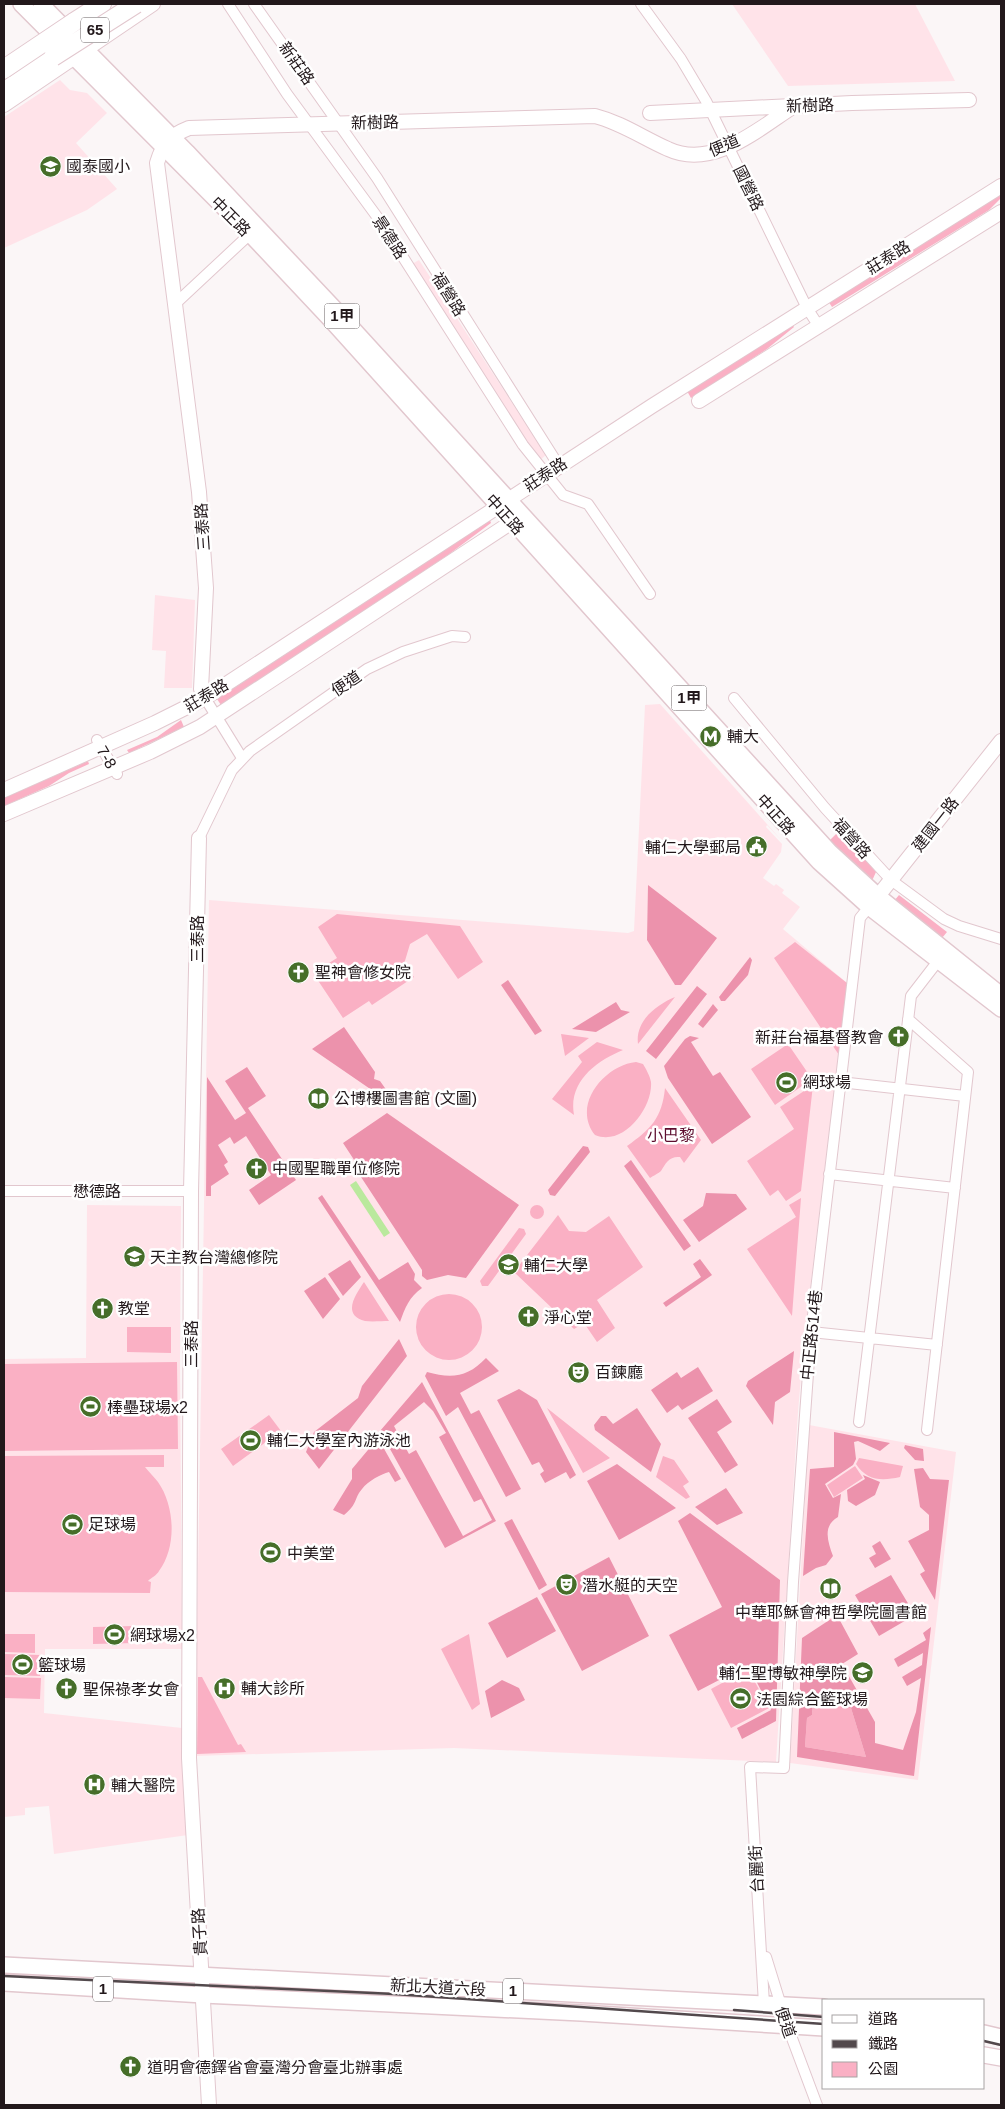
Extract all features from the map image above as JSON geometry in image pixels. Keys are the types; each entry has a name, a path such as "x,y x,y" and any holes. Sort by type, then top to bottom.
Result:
{"highway":[{"name":"65","path":"4,69 102,4"},
{"name":"65","path":"4,92 136,4"}],"main road":[{"name":"中正路","path":"20,4 55,27 167,142 336,310 502,502"},
{"name":"中正路","path":"42,4 55,27"},
{"name":"中正路","path":"167,142 250,234 518,518 814,845 857,878 874,902 938,961 1001,1009"},
{"name":"中正路","path":"874,902 1001,995"},
{"name":"1","path":"4,1965 202,1974"},
{"name":"新北大道六段","path":"202,1974 822,2008"},
{"name":"1","path":"4,1982 202,1995"},
{"name":"新北大道六段","path":"202,1995 822,2028"},
{"path":"985,2033 1001,2037"},
{"path":"985,2055 1001,2058"}],"street":[{"path":"4,60 89,4"},
{"path":"4,105 82,54 108,33 153,4"},
{"name":"景德路","path":"228,4 308,124 378,218 511,427 546,474"},
{"name":"新莊路","path":"254,4 339,123"},
{"name":"國營路","path":"641,4 681,58 711,110 807,308 818,326"},
{"name":"新樹路","path":"650,113 969,100"},
{"name":"便道","path":"595,116 624,125 669,149 683,154 710,153 729,146 794,106"},
{"name":"新樹路","path":"167,142 178,132 189,128 595,116"},
{"name":"福營路","path":"339,123 377,178 559,466"},
{"name":"三泰路","path":"167,142 158,163 199,492 206,588 201,689 242,758 232,770 199,838 191,1191 189,1758"},
{"name":"莊泰路","path":"4,790 100,743 177,713 205,698 502,502 1001,186"},
{"name":"莊泰路","path":"700,401 1001,212"},
{"path":"175,304 250,234"},
{"path":"546,474 562,495 588,504 650,594"},
{"name":"莊泰路","path":"4,814 115,770 184,736 216,717 518,518"},
{"name":"便道","path":"242,758 367,668 412,649 452,636 465,637"},
{"name":"福營路","path":"734,698 824,808 892,880 944,919 1001,940"},
{"name":"建國一路","path":"874,902 1001,741"},
{"name":"7-8","path":"100,743 115,770"},
{"name":"中正路514巷","path":"784,1768 793,1582 811,1332 860,918 874,902"},
{"path":"859,1422 911,996 938,961"},
{"path":"908,1019 968,1072 927,1430"},
{"path":"840,1082 965,1096"},
{"path":"829,1174 955,1188"},
{"name":"懋德路","path":"4,1191 191,1191"},
{"path":"811,1332 937,1345"},
{"name":"貴子路","path":"189,1758 209,2105"},
{"name":"台麗街","path":"764,2004 750,1768 784,1768"},
{"name":"便道","path":"760,1937 780,2005 817,2105"}],"shaded area":[{"path":"732,4 915,4 955,81 788,86"},
{"name":"國泰國小","path":"60,80 70,90 87,93 107,113 76,143 117,189 87,210 4,248 4,117"},
{"path":"419,260 546,455 539,461 412,264"},
{"path":"155,595 195,600 192,688 164,688 166,651 152,650"},
{"name":"輔仁大學","path":"660,704 783,842 767,825 766,827 782,844 781,852 763,878 784,890 782,893 800,907 783,929 847,983 805,1331 798,1412 776,1762 454,1748 195,1756 209,900 628,933 634,931 645,705"},
{"path":"648,885 717,938 681,985 675,985 647,940"},
{"path":"750,957 752,960 748,975 725,1001 721,1001 719,997"},
{"path":"508,980 542,1031 535,1035 501,985"},
{"path":"697,986 707,994 656,1059 646,1051"},
{"path":"616,1002 621,1010 630,1012 596,1032 572,1029"},
{"path":"713,1004 718,1010 703,1028 698,1024"},
{"path":"344,1027 375,1072 374,1079 380,1081 397,1105 395,1106 312,1049"},
{"path":"690,1036 699,1038 691,1042 713,1076 720,1072 751,1117 712,1144 668,1078 664,1066 685,1039"},
{"path":"247,1067 266,1096 248,1108 296,1180 259,1205 249,1190 271,1175 246,1136 234,1144 230,1137 218,1145 228,1162 224,1165 229,1174 211,1186 211,1196 206,1196 207,1077 235,1120 246,1113 225,1081"},
{"path":"387,1113 519,1205 466,1278 448,1275 427,1280 422,1276 422,1270 361,1177 362,1172 343,1143"},
{"path":"583,1146 588,1147 590,1152 555,1196 550,1195 548,1190"},
{"path":"631,1160 691,1246 684,1251 624,1166"},
{"path":"356,1181 390,1233 384,1237 350,1185"},
{"path":"706,1193 736,1194 747,1209 699,1242 683,1220 703,1206"},
{"path":"322,1195 379,1280 408,1262 415,1274 414,1280 422,1288 411,1299 400,1322 318,1198"},
{"path":"87,1205 181,1206 182,1649 45,1649 44,1713 182,1728 188,1835 54,1854 49,1806 25,1808 25,1815 4,1817 4,1359 86,1358"},
{"path":"700,1259 712,1275 666,1307 663,1303 701,1277 693,1264"},
{"path":"350,1260 361,1277 343,1296 328,1274"},
{"path":"325,1277 340,1299 323,1319 304,1291"},
{"path":"399,1339 407,1356 319,1469 306,1452 314,1432 358,1398 362,1386"},
{"path":"794,1351 790,1392 775,1402 773,1425 746,1386 748,1381"},
{"path":"486,1358 499,1371 460,1393 471,1414 479,1410 521,1489 506,1497 458,1407 446,1416 425,1376 427,1372 452,1376 466,1373"},
{"path":"698,1367 713,1391 682,1410 678,1405 667,1413 651,1390 677,1372 681,1378"},
{"path":"422,1382 496,1521 445,1548 380,1431","holes":["424,1402 433,1411 446,1433 439,1437 474,1502 481,1499 492,1520 463,1536 416,1450 409,1454 394,1426"]},
{"path":"519,1389 537,1400 576,1475 570,1479 566,1472 545,1483 540,1474 544,1471 539,1462 532,1465 497,1400"},
{"path":"717,1399 732,1422 717,1432 738,1465 725,1473 688,1418"},
{"path":"637,1408 661,1444 651,1472 595,1430 594,1425 601,1416 606,1416 613,1424"},
{"name":"輔仁聖博敏神學院","path":"809,1425 956,1452 918,1780 790,1763"},
{"path":"834,1432 890,1443 880,1451 858,1441 854,1442 856,1459 853,1465 825,1484 833,1498 841,1494 838,1517 833,1521 828,1530 828,1540 833,1556 826,1565 816,1568 803,1576 810,1469 834,1467"},
{"path":"378,1438 401,1479 395,1482 389,1472 382,1474 365,1486 352,1508 344,1515 333,1510 352,1479 352,1469"},
{"path":"905,1445 923,1449 924,1461 915,1460 904,1448"},
{"path":"617,1464 676,1508 619,1540 587,1481"},
{"path":"923,1468 930,1479 949,1480 935,1600 920,1574 925,1571 908,1541 929,1530 929,1515 920,1507 914,1469"},
{"path":"863,1475 880,1482 875,1495 856,1506 848,1501 847,1490 865,1479"},
{"path":"726,1488 743,1513 717,1525 695,1507"},
{"path":"690,1513 780,1580 776,1721 742,1739 737,1728 771,1710 748,1665 698,1691 669,1635 722,1607 678,1521"},
{"path":"512,1519 547,1585 539,1590 504,1523"},
{"path":"880,1541 891,1559 875,1568 869,1558 876,1554 872,1546"},
{"path":"609,1557 649,1636 582,1671 541,1594"},
{"path":"891,1575 915,1615 879,1636 855,1595"},
{"path":"537,1597 556,1631 507,1658 488,1623"},
{"path":"837,1615 858,1654 842,1664 875,1722 875,1743 903,1750 916,1712 921,1678 907,1686 902,1677 922,1665 923,1653 898,1667 894,1659 926,1640 923,1633 931,1627 914,1776 797,1757 802,1638","holes":["833,1690 842,1707 851,1708 866,1757 805,1747 807,1718 812,1715 813,1698"]},
{"path":"502,1680 519,1688 525,1700 491,1718 485,1691"}],"green space":[{"path":"1001,194 1001,198 989,210 832,307 828,301"},
{"path":"792,324 794,327 767,349 691,398 687,391"},
{"path":"490,520 491,523 448,555 221,705 217,699"},
{"path":"181,720 184,727 129,753 127,750 157,737"},
{"path":"88,761 89,764 69,773 49,786 4,806 4,798"},
{"path":"840,830 876,872 871,883 829,841"},
{"path":"899,895 947,932 942,938 894,901"},
{"path":"337,914 460,926 483,962 458,979 427,934 410,944 404,964 414,977 372,1005 369,1001 343,1018 313,973 337,958 318,927"},
{"path":"795,942 847,983 839,1055 774,958"},
{"path":"675,997 638,1044 638,1036 643,1021 654,1009"},
{"path":"561,1034 589,1038 565,1056"},
{"path":"597,1042 623,1050 603,1060 586,1074 575,1092 573,1103 574,1115 552,1099 582,1062 578,1056"},
{"path":"788,1044 812,1079 775,1105 751,1069"},
{"path":"636,1062 643,1064 651,1082 647,1103 642,1113 626,1130 616,1135 606,1137 595,1135 589,1123 587,1111 589,1100 595,1088 613,1070"},
{"path":"813,1085 801,1191 786,1201 778,1190 770,1196 747,1161 794,1129 780,1107"},
{"name":"小巴黎","path":"665,1088 701,1140 684,1163 680,1157 673,1158 668,1161 661,1171 650,1178 627,1146 643,1134 654,1122 661,1107"},
{"path":"801,1198 792,1316 747,1249 796,1217 789,1205"},
{"path":"534,1205 540,1205 544,1212 540,1219 534,1219 530,1215 530,1209"},
{"path":"558,1215 569,1231 586,1232 609,1216 643,1267 597,1300 615,1328 597,1342 584,1323 574,1329 514,1272"},
{"path":"519,1228 524,1229 526,1234 488,1286 482,1286 480,1281"},
{"path":"364,1282 389,1321 365,1321 354,1314 352,1304"},
{"path":"442,1294 456,1294 468,1299 477,1308 482,1320 480,1340 473,1351 456,1360 442,1360 430,1355 421,1346 416,1334 416,1320 421,1308 430,1299"},
{"path":"127,1327 171,1327 171,1353 127,1352"},
{"name":"棒壘球場x2","path":"177,1362 178,1449 4,1451 4,1364"},
{"path":"547,1408 610,1458 583,1473"},
{"name":"輔仁大學室內游泳池","path":"269,1415 281,1431 233,1466 221,1449"},
{"name":"足球場","path":"164,1455 164,1467 145,1467 164,1492 171,1514 172,1526 169,1550 165,1561 158,1572 148,1581 151,1582 150,1593 4,1592 4,1456"},
{"path":"663,1456 674,1460 689,1482 683,1486 690,1497 686,1499 656,1477"},
{"path":"859,1458 903,1466 900,1477 881,1479 870,1477 860,1470 856,1464"},
{"path":"855,1466 863,1478 834,1497 827,1485"},
{"name":"網球場x2","path":"134,1626 135,1643 93,1644 93,1627"},
{"name":"籃球場","path":"4,1634 35,1634 35,1653 4,1652"},
{"path":"469,1634 480,1704 472,1710 441,1649"},
{"name":"籃球場","path":"4,1654 41,1655 40,1676 4,1675"},
{"name":"法園綜合籃球場","path":"748,1669 769,1708 731,1728 711,1689"},
{"name":"籃球場","path":"4,1677 41,1678 40,1699 4,1698"},
{"path":"198,1677 202,1677 238,1745 241,1744 246,1752 197,1754"},
{"path":"833,1690 842,1707 851,1708 866,1757 805,1747 807,1718 812,1715 813,1698"}],"railway":[{"path":"4,1976 394,1994 822,2024"},
{"path":"734,2010 822,2017"},
{"path":"985,2041 1001,2045"}],"place":[{"name":"國泰國小","path":"50,166"},
{"name":"輔大","path":"711,736"},
{"name":"輔仁大學郵局","path":"757,847"},
{"name":"聖神會修女院","path":"299,972"},
{"name":"新莊台福基督教會","path":"899,1037"},
{"name":"網球場","path":"787,1082"},
{"name":"公博樓圖書館 (文圖)","path":"318,1098"},
{"name":"中國聖職單位修院","path":"256,1168"},
{"name":"天主教台灣總修院","path":"134,1257"},
{"name":"輔仁大學","path":"508,1265"},
{"name":"教堂","path":"102,1308"},
{"name":"淨心堂","path":"528,1317"},
{"name":"百鍊廳","path":"579,1372"},
{"name":"棒壘球場x2","path":"91,1407"},
{"name":"輔仁大學室內游泳池","path":"251,1440"},
{"name":"足球場","path":"72,1524"},
{"name":"中美堂","path":"271,1553"},
{"name":"潛水艇的天空","path":"566,1585"},
{"name":"中華耶穌會神哲學院圖書館","path":"831,1588"},
{"name":"網球場x2","path":"114,1635"},
{"name":"籃球場","path":"22,1665"},
{"name":"輔仁聖博敏神學院","path":"863,1673"},
{"name":"輔大診所","path":"225,1688"},
{"name":"聖保祿孝女會","path":"67,1689"},
{"name":"法園綜合籃球場","path":"740,1699"},
{"name":"輔大醫院","path":"95,1785"},
{"name":"道明會德鐸省會臺灣分會臺北辦事處","path":"131,2067"}]}
